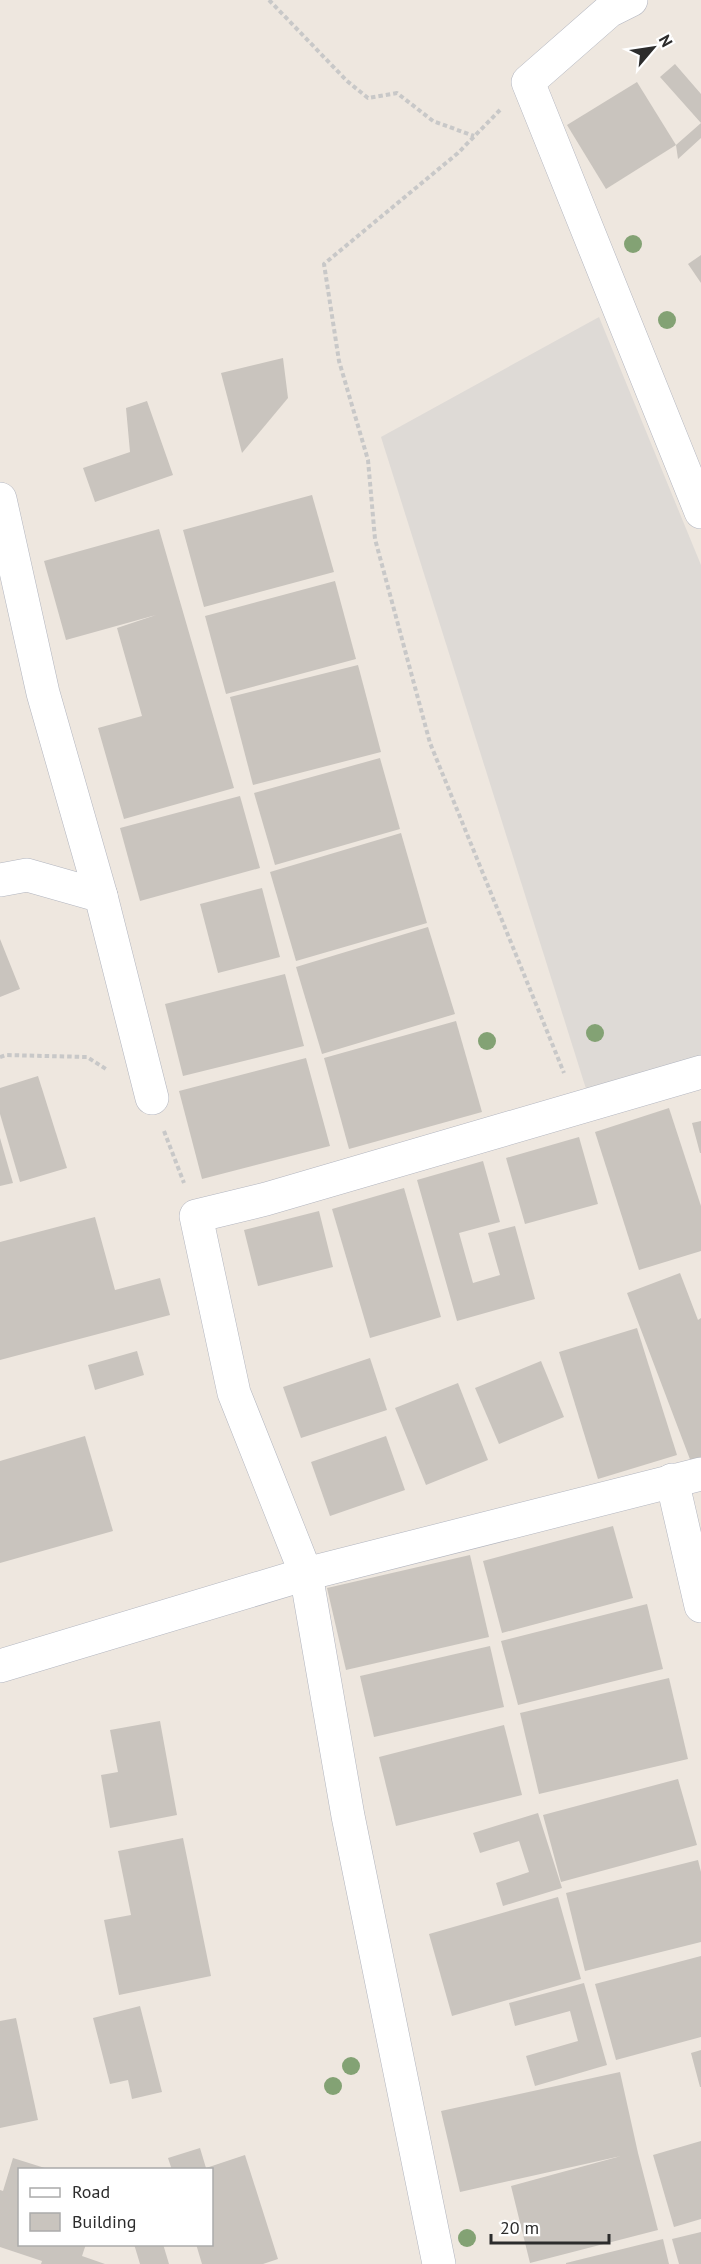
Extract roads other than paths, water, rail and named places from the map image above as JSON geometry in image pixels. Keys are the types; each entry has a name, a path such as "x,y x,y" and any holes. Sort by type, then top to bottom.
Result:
{"street":[{"path":"631,0 609,11 528,82 701,512"},
{"path":"0,499 43,693 101,896 152,1098"},
{"path":"0,880 27,875 101,896"},
{"path":"439,2264 348,1816 306,1574 234,1393 196,1216 266,1199 579,1110 701,1072"},
{"path":"0,1666 306,1574 686,1477 701,1606"}]}
